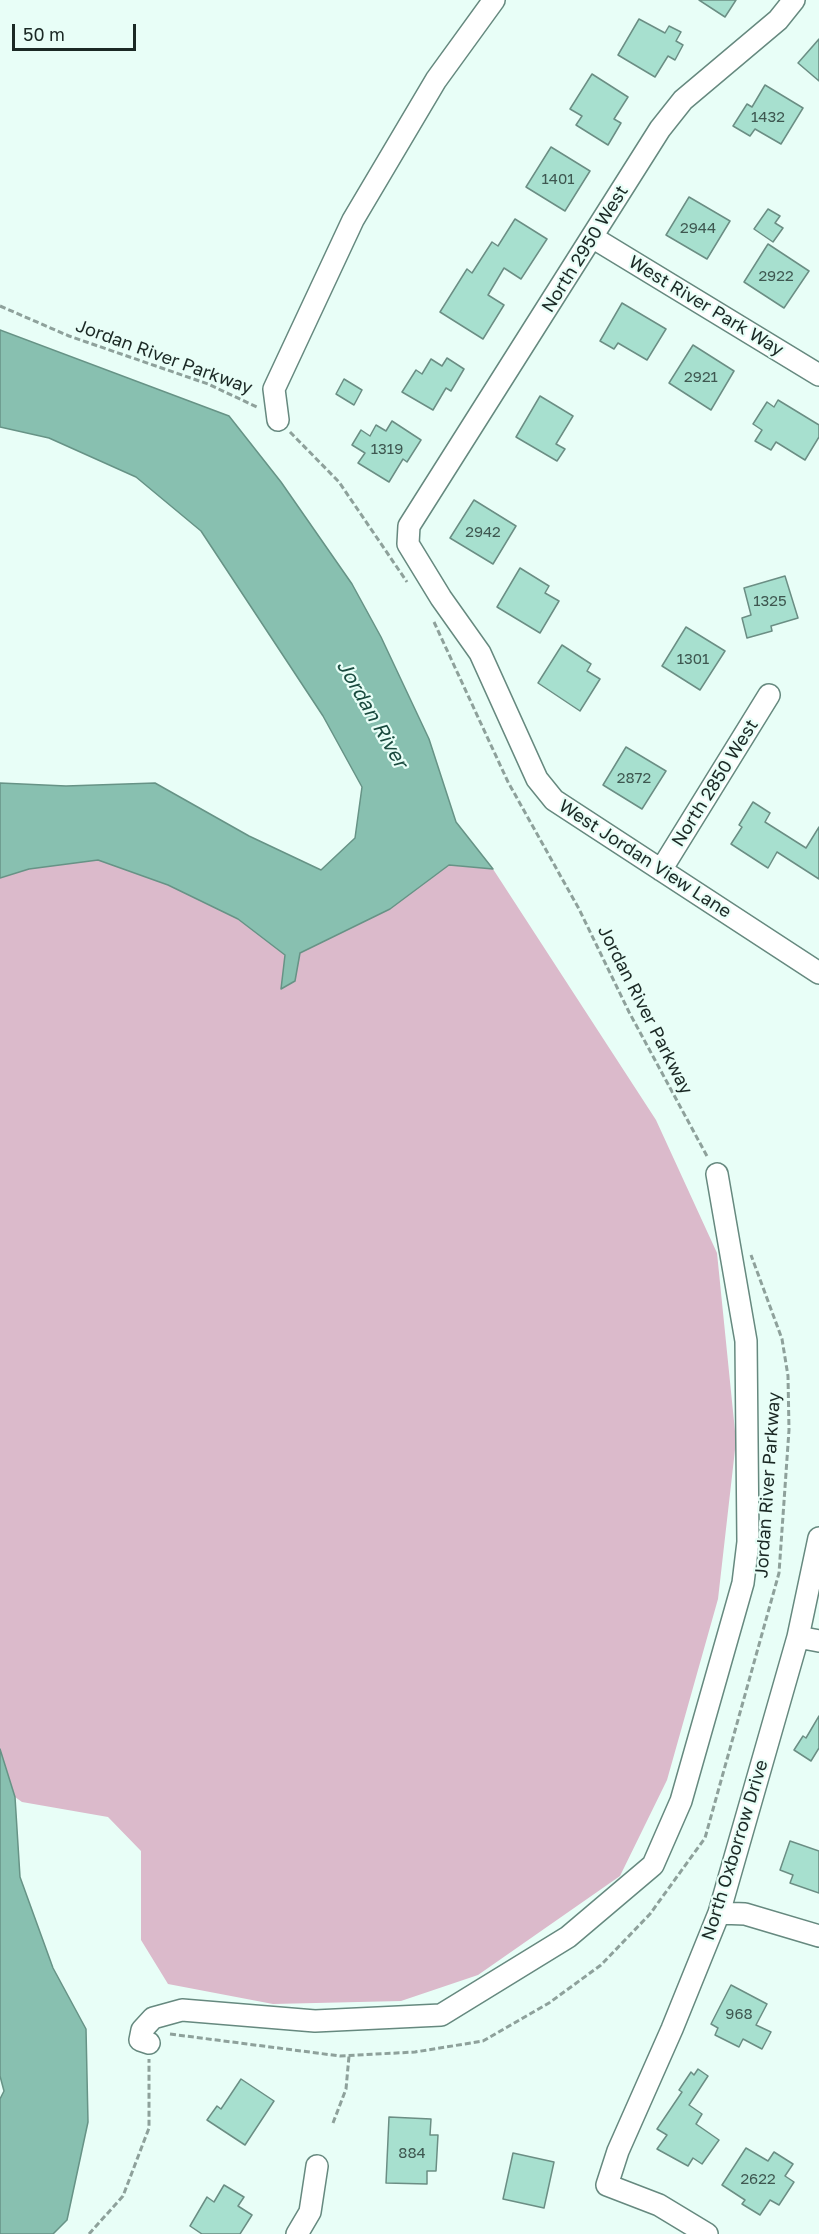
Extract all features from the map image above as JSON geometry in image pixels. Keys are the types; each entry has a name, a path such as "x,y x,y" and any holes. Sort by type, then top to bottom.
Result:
{"street":[{"path":"278,420 274,388 353,220 436,80 494,0"},
{"name":"North 2950 West","path":"409,526 660,129 683,100 778,20 794,0"},
{"name":"West River Park Way","path":"592,237 819,375"},
{"name":"West Jordan View Lane","path":"409,526 408,544 441,598 480,653 537,779 554,800 819,973"},
{"name":"North 2850 West","path":"661,870 769,695"},
{"path":"149,2043 140,2040 142,2031 153,2018 182,2010 315,2021 441,2015 568,1937 653,1865 681,1801 743,1583 748,1542 746,1341 717,1174"},
{"name":"North Oxborrow Drive","path":"707,2234 659,2205 607,2185 618,2151 672,2029 719,1913 798,1637 819,1538"},
{"path":"798,1637 819,1641"},
{"path":"719,1913 745,1914 819,1936"},
{"path":"297,2234 310,2212 317,2166"}],"path":[{"name":"Jordan River Parkway","path":"0,306 69,336 208,384 250,402 278,420 339,482 412,588"},
{"name":"Jordan River Parkway","path":"431,617 508,782 579,909 629,1012 717,1174"},
{"name":"Jordan River Parkway","path":"149,2043 166,2033 349,2055 415,2052 483,2041 549,2003 601,1965 650,1914 705,1838 779,1573 789,1430 788,1376 782,1339 750,1250"},
{"path":"89,2234 123,2196 149,2128 149,2043"},
{"path":"333,2123 346,2089 349,2055"}],"shaded area":[{"path":"98,860 168,885 238,919 286,955 281,988 295,980 300,953 390,909 449,865 493,869 656,1120 717,1253 736,1441 718,1599 667,1780 620,1876 478,1975 401,2001 273,2004 168,1984 141,1940 141,1851 108,1817 22,1802 15,1797 0,1749 0,878 29,869"}],"water":[{"name":"Jordan River","path":"0,330 229,416 281,482 352,584 381,637 429,739 456,822 493,869 449,865 390,909 300,953 295,981 281,989 285,955 238,919 168,885 98,860 29,869 0,878 0,783 66,786 155,783 249,836 321,870 355,838 362,787 323,716 201,531 136,477 49,438 0,427"},
{"path":"0,1749 15,1797 20,1877 53,1968 86,2029 88,2122 67,2220 53,2234 0,2234 0,2099 4,2091 0,2076"}],"building":[{"path":"699,0 736,0 725,17"},
{"path":"639,19 665,33 669,26 681,32 676,41 683,45 675,60 668,56 655,77 618,55"},
{"path":"819,39 819,81 798,63"},
{"path":"592,74 628,97 614,119 621,123 608,145 576,125 582,116 570,109"},
{"path":"765,85 803,108 781,144 755,129 750,136 733,126 747,104 752,107"},
{"path":"551,147 590,171 565,211 526,187"},
{"path":"689,197 730,221 707,259 666,235"},
{"path":"768,209 780,216 775,223 783,228 773,242 754,229"},
{"path":"515,219 547,239 521,279 504,268 488,295 504,305 483,339 440,312 467,269 472,273 492,242 498,246"},
{"path":"768,244 809,271 784,308 744,282"},
{"path":"622,303 666,329 647,360 618,343 614,349 600,341"},
{"path":"693,345 734,371 711,410 669,383"},
{"path":"447,358 464,369 451,391 446,388 433,410 402,392 416,370 422,374 431,359 442,366"},
{"path":"344,379 362,390 354,405 336,394"},
{"path":"540,396 573,416 556,444 565,449 557,461 516,437"},
{"path":"778,400 819,425 819,437 805,460 776,442 771,450 755,441 762,430 753,424 767,402 774,407"},
{"path":"392,421 421,440 407,462 403,459 389,482 358,463 365,453 352,445 361,430 370,436 376,425 386,431"},
{"path":"474,500 516,526 493,564 450,538"},
{"path":"520,568 549,586 545,593 559,601 540,633 497,607"},
{"path":"785,576 798,618 771,626 772,631 747,638 742,618 751,615 744,588"},
{"path":"686,627 725,651 700,690 662,666"},
{"path":"562,645 591,664 587,671 600,679 580,711 538,683"},
{"path":"626,747 666,771 642,809 603,785"},
{"path":"753,802 770,813 765,822 806,848 819,827 819,879 777,852 768,868 731,844 742,827 739,825"},
{"path":"819,1716 819,1748 811,1761 794,1750 803,1736 806,1738"},
{"path":"790,1841 819,1851 819,1893 790,1883 793,1875 780,1870"},
{"path":"731,1985 767,2004 756,2025 771,2032 762,2049 743,2039 739,2047 715,2035 718,2028 711,2024"},
{"path":"698,2069 708,2076 689,2105 702,2114 696,2124 719,2140 702,2164 693,2158 688,2166 657,2149 667,2135 657,2129 682,2092 679,2090 691,2072 694,2075"},
{"path":"241,2079 274,2101 245,2145 207,2120 217,2106 221,2109"},
{"path":"389,2117 431,2119 430,2135 438,2135 436,2171 427,2171 427,2184 386,2183"},
{"path":"746,2148 768,2161 774,2152 793,2164 785,2176 794,2182 779,2205 770,2200 760,2215 742,2204 745,2200 722,2185"},
{"path":"513,2153 554,2162 544,2208 503,2199"},
{"path":"224,2185 244,2197 238,2206 252,2215 240,2234 202,2234 190,2226 207,2197 214,2202"}]}
